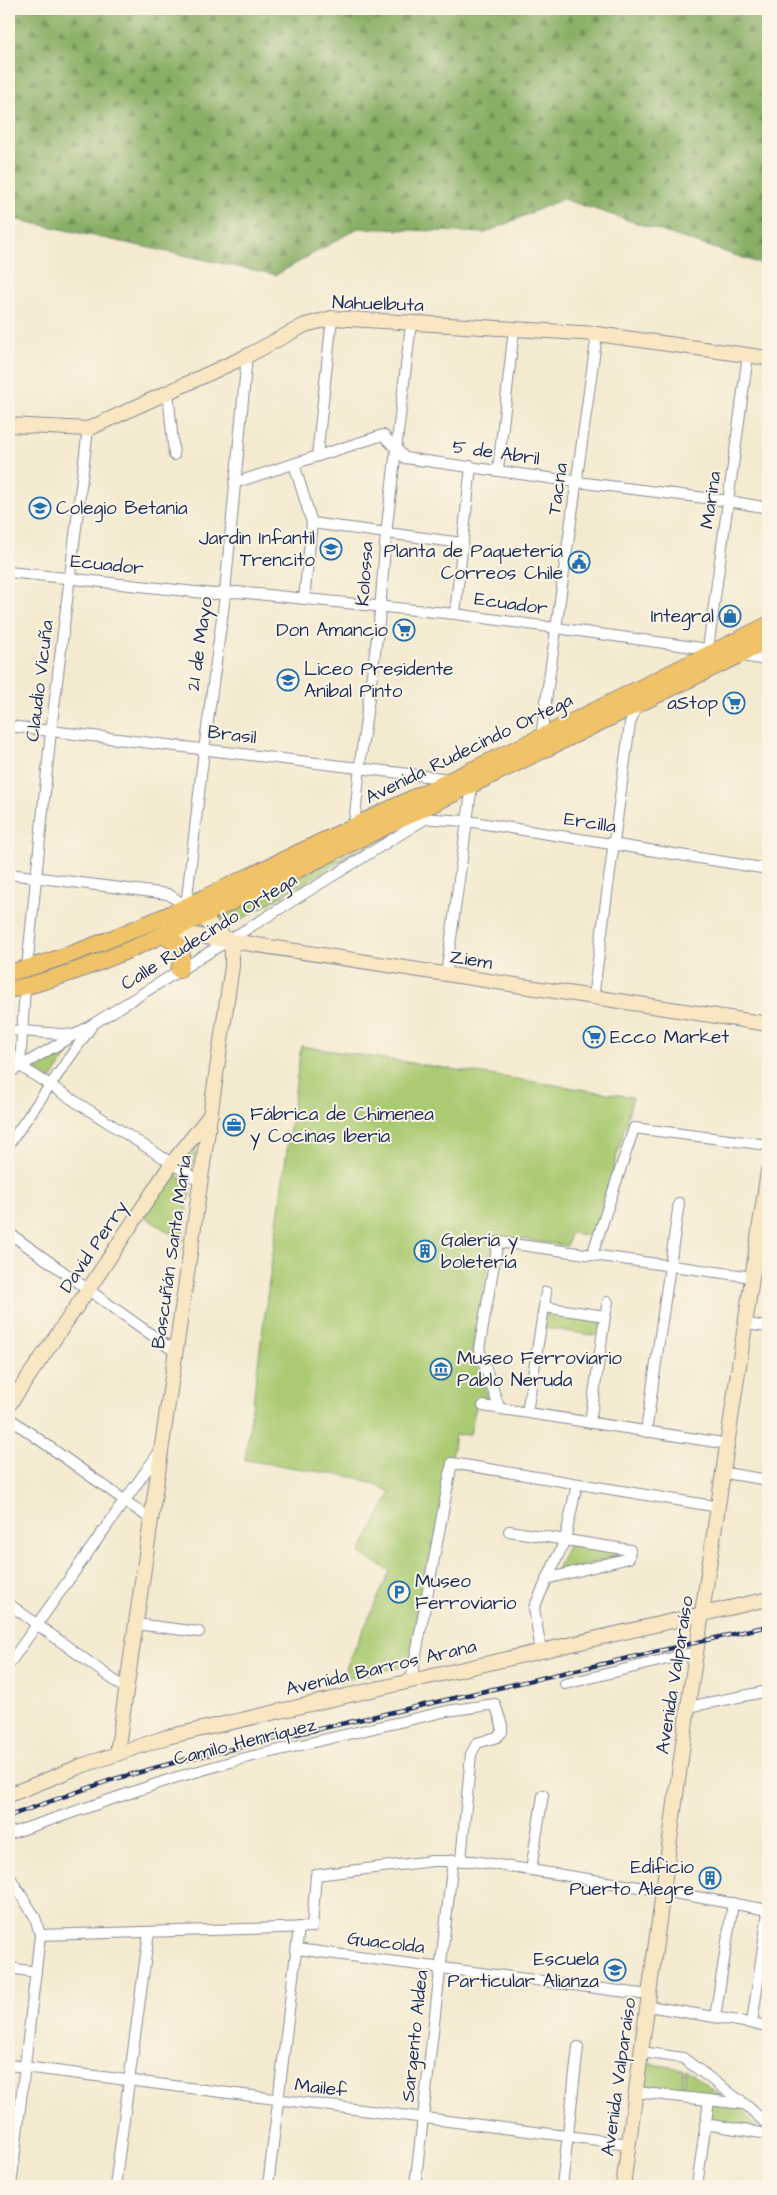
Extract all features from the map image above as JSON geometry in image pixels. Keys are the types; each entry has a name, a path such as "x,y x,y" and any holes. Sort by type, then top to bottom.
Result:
{"main road":[{"name":"Avenida Rudecindo Ortega","path":"53,961 134,930 186,906 542,737 707,652 768,625"},
{"name":"Avenida Rudecindo Ortega","path":"9,990 69,973 164,933 637,706 768,641"},
{"path":"164,933 180,947 183,954 179,970"},
{"path":"9,973 53,961"},
{"path":"25,987 32,977 53,961"}],"street":[{"name":"Nahuelbuta","path":"9,425 88,428 247,356 305,325 332,318 597,334 768,358"},
{"path":"317,456 332,318"},
{"name":"Kolossa","path":"354,826 359,768 380,607 395,448 411,324"},
{"path":"498,470 514,329"},
{"name":"Tacna","path":"542,737 597,334"},
{"name":"Marina","path":"707,652 748,355"},
{"name":"21 de Mayo","path":"186,906 225,593 247,356"},
{"path":"168,392 174,455"},
{"name":"Claudio Vicuña","path":"27,968 51,731 88,428"},
{"name":"5 de Abril","path":"234,483 383,435 405,458 577,482 729,500 768,508"},
{"path":"294,464 312,523 304,599"},
{"path":"455,614 471,466"},
{"path":"312,523 462,543"},
{"name":"Ecuador","path":"9,572 214,594 237,592 455,614 558,628 707,652"},
{"path":"738,655 768,660"},
{"path":"593,998 629,730 632,716 637,706"},
{"path":"611,718 622,723 629,730"},
{"name":"Brasil","path":"9,726 452,780"},
{"path":"446,975 472,785"},
{"name":"Ercilla","path":"406,817 467,821 768,869"},
{"name":"Calle Rudecindo Ortega","path":"9,1072 93,1024 425,819"},
{"path":"9,874 168,894 202,915 229,941"},
{"name":"Ziem","path":"164,933 229,941 768,1024"},
{"name":"Bascuñán Santa María","path":"117,1753 212,1112 232,966 232,952 229,941"},
{"path":"25,987 20,1066 202,1182"},
{"path":"9,1144 93,1024"},
{"path":"9,1030 74,1035"},
{"name":"David Perry","path":"9,1404 88,1290 172,1163 212,1112"},
{"path":"592,1255 634,1128 768,1145"},
{"name":"Avenida Valparaíso","path":"623,2186 688,1707 768,1175"},
{"path":"646,1432 679,1203"},
{"path":"9,1233 177,1353"},
{"path":"499,1407 479,1349 498,1242 752,1277"},
{"path":"527,1412 546,1292"},
{"path":"590,1423 608,1302"},
{"path":"544,1307 605,1316"},
{"path":"746,1324 768,1327"},
{"path":"483,1406 729,1444"},
{"path":"9,1418 152,1520"},
{"path":"9,1664 162,1447"},
{"path":"411,1681 452,1464 719,1507"},
{"path":"724,1473 768,1480"},
{"path":"541,1651 534,1608 565,1540 577,1484"},
{"path":"509,1531 630,1550 629,1558 546,1579"},
{"name":"Avenida Barros Arana","path":"12,1791 167,1737 768,1599"},
{"path":"9,1604 126,1689"},
{"path":"136,1624 199,1632"},
{"path":"565,1684 696,1652"},
{"path":"688,1707 768,1691"},
{"name":"Camilo Henríquez","path":"9,1834 174,1778 241,1759 447,1711 495,1704"},
{"name":"Sargento Aldea","path":"415,2186 440,1967 472,1750 477,1743 497,1737 502,1732 502,1725 495,1704"},
{"path":"531,1869 543,1795"},
{"path":"40,1935 312,1927 316,1875 457,1860 531,1869 733,1903 768,1911 752,2023"},
{"path":"9,1876 36,1917 40,1935 11,2186"},
{"path":"715,2017 733,1903"},
{"path":"268,2186 299,1927"},
{"path":"115,2186 149,1932"},
{"name":"Guacolda","path":"296,1949 440,1967 649,2001 715,2017 768,2026"},
{"path":"9,1968 36,1972"},
{"path":"562,2186 578,2047"},
{"path":"642,2052 684,2058 768,2123"},
{"name":"Mailef","path":"9,2064 629,2144"},
{"path":"636,2092 746,2105"},
{"path":"697,2186 709,2100"},
{"path":"706,2124 768,2134"}],"green space":[{"path":"9,9 768,9 768,266 563,199 485,233 358,228 276,275 9,218"},
{"path":"404,828 353,854 227,928 215,915"},
{"path":"78,1039 51,1080 30,1066"},
{"path":"301,1046 633,1097 595,1236 570,1233 567,1246 494,1235 471,1357 475,1358 490,1404 477,1402 470,1434 455,1435 446,1494 417,1618 409,1665 340,1681 390,1571 360,1553 391,1492 359,1478 245,1460"},
{"path":"198,1134 193,1171 179,1162"},
{"path":"172,1172 188,1184 191,1189 182,1241 144,1216"},
{"path":"547,1311 602,1319 599,1336 544,1328"},
{"path":"569,1544 623,1553 624,1554 555,1574"},
{"path":"646,2063 684,2069 681,2090 642,2084"},
{"path":"686,2069 721,2096 683,2091"},
{"path":"707,2103 742,2108 757,2128 705,2121"}],"railway":[{"path":"9,1816 111,1780 184,1760 768,1626"}],"place":[{"name":"Colegio Betania","path":"40,508"},
{"name":"Jardin Infantil Trencito","path":"331,549"},
{"name":"Planta de Paquetería Correos Chile","path":"579,562"},
{"name":"Integral","path":"730,616"},
{"name":"Don Amancio","path":"404,630"},
{"name":"Liceo Presidente Anibal Pinto","path":"288,680"},
{"name":"aStop","path":"734,703"},
{"name":"Ecco Market","path":"594,1037"},
{"name":"Fábrica de Chimenea y Cocinas Iberia","path":"234,1125"},
{"name":"Galería y boletería","path":"425,1251"},
{"name":"Museo Ferroviario Pablo Neruda","path":"441,1369"},
{"name":"Museo Ferroviario","path":"399,1592"},
{"name":"Edificio Puerto Alegre","path":"710,1878"},
{"name":"Escuela Particular Alianza","path":"615,1970"}]}
